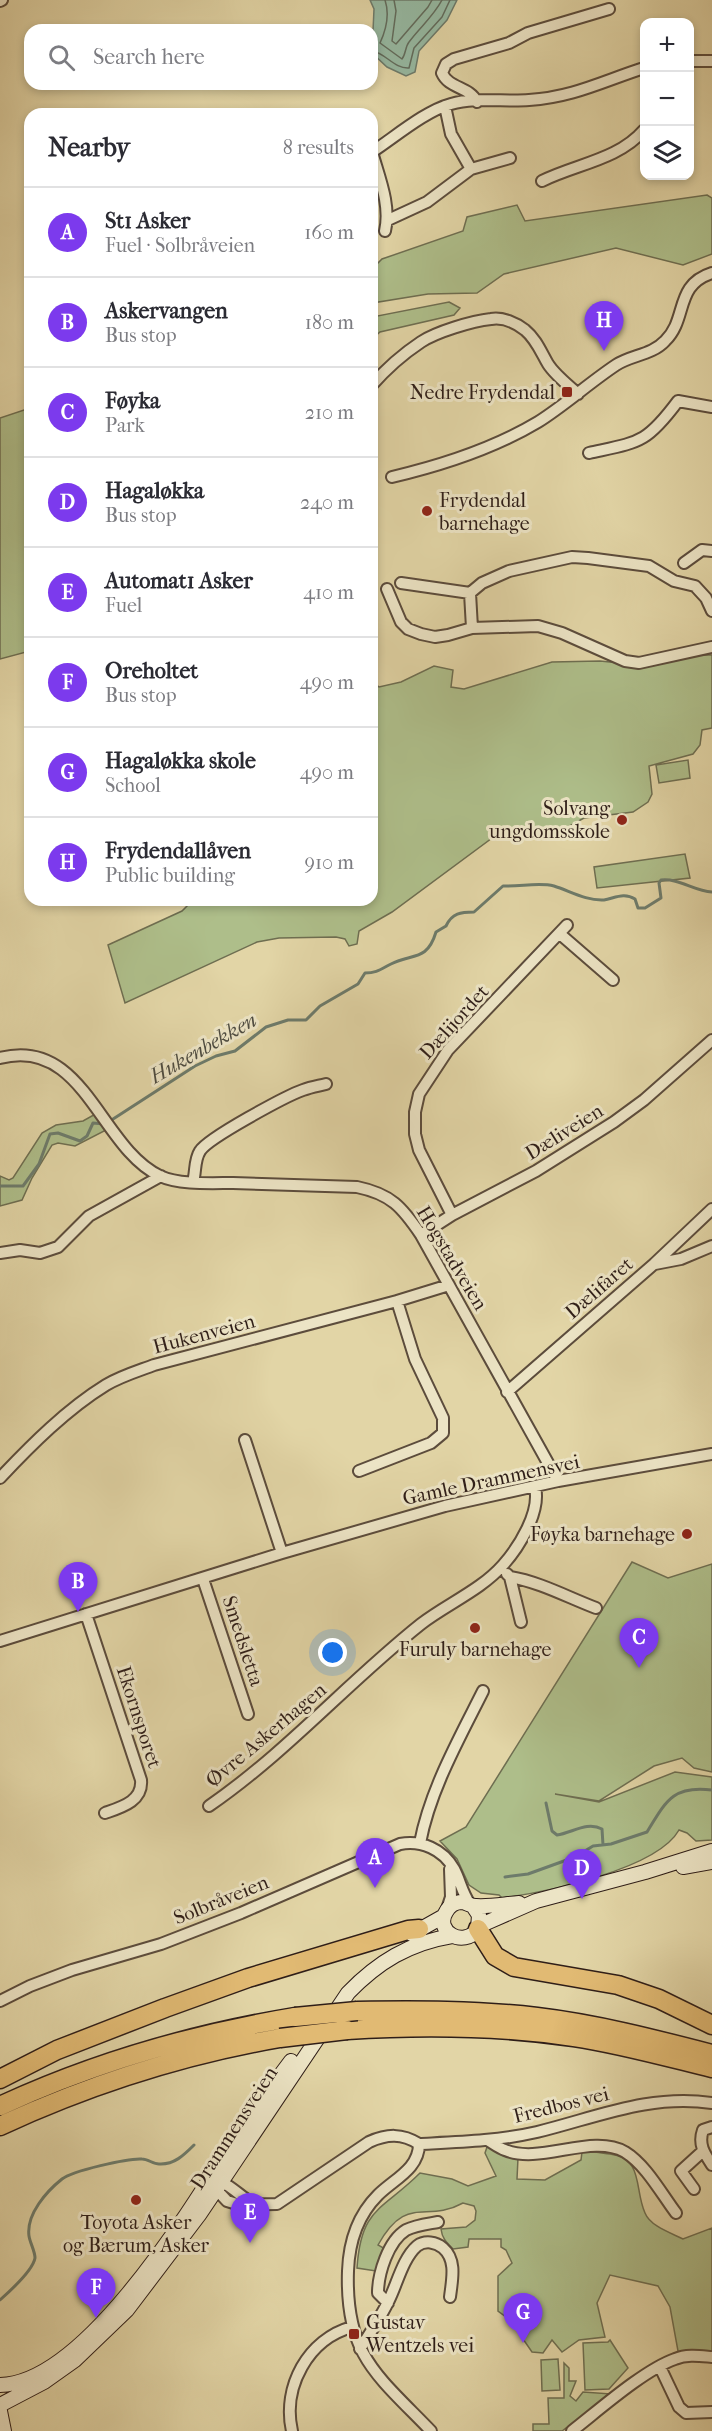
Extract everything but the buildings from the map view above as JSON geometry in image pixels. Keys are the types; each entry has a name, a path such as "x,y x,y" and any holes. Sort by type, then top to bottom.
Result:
{"highway":[{"path":"0,2079 57,2050 217,1989 320,1956 408,1930 419,1929"},
{"path":"484,1938 514,1967 618,1984 640,1991 712,2025"},
{"path":"0,2106 44,2086 141,2051 202,2035 295,2017 357,2011 432,2011 536,2017 588,2025 712,2054"},
{"path":"0,2126 82,2090 148,2067 207,2052 280,2038 347,2030 431,2027 535,2032 576,2037 712,2068"}],"main road":[{"path":"536,1901 484,1938 464,1939 452,1936 445,1927 446,1913 453,1904 536,1901 645,1872 712,1851"},
{"path":"645,1872 712,1862"},
{"path":"471,1905 479,1915 484,1938"},
{"name":"Drammensveien","path":"0,2385 16,2383 35,2376 60,2359 95,2329 138,2282 191,2210 216,2185 241,2129 337,1992 368,1961 446,1913"},
{"name":"Drammensveien","path":"0,2404 55,2374 110,2328 143,2291 348,1993 372,1970 396,1953 434,1939 452,1936"},
{"path":"0,2404 4,2431"}],"street":[{"path":"477,102 468,90 450,84 445,79 442,73 446,64 454,59 509,43 528,33 609,9"},
{"path":"694,61 712,61"},
{"path":"378,148 445,106 560,96 601,85 640,70"},
{"path":"445,106 451,134 471,169"},
{"path":"542,181 619,151 640,134"},
{"path":"388,220 427,202 471,169 510,158"},
{"path":"378,192 388,220 385,231"},
{"path":"392,477 456,460 498,443 538,422 618,363 664,343 673,332 683,297 691,285 712,273"},
{"path":"378,378 423,340 446,331 491,319 502,319 527,331 540,347 549,366 578,394"},
{"path":"589,453 636,443 646,438 664,421 678,401 712,407"},
{"path":"684,563 702,550 712,551"},
{"path":"401,583 470,592 497,574 572,557 588,558 649,567 674,581 694,586 706,598 712,611"},
{"path":"387,589 401,622 414,632 435,637 448,636 472,628 538,626 550,628 625,661 639,663 712,647"},
{"path":"470,592 472,628"},
{"name":"Dælijordet","path":"452,1215 419,1150 415,1134 415,1112 420,1094 448,1050 567,925"},
{"path":"560,934 613,980"},
{"name":"Dæliveien","path":"421,1234 536,1171 614,1122 644,1100 712,1040"},
{"name":"Hogstadveien","path":"0,1059 30,1057 63,1070 87,1095 131,1153 161,1176 193,1182 357,1187 386,1196 401,1208 421,1234 558,1481"},
{"path":"193,1182 196,1161 201,1149 210,1142 274,1104 304,1090 326,1084"},
{"path":"0,1253 20,1250 33,1253 47,1251 67,1239 89,1216 161,1176"},
{"name":"Dælifaret","path":"507,1392 654,1264 712,1209"},
{"path":"654,1264 681,1259 712,1246"},
{"name":"Hukenveien","path":"0,1478 20,1457 106,1384 162,1363 397,1301 449,1285"},
{"path":"359,1471 431,1443 440,1437 444,1430 443,1418 415,1359 397,1301"},
{"path":"245,1440 282,1553"},
{"name":"Gamle Drammensvei","path":"0,1641 412,1515 558,1481 712,1454"},
{"name":"Øvre Askerhagen","path":"209,1806 279,1751 422,1624 500,1567 515,1548 537,1503 535,1487"},
{"path":"500,1567 510,1577 521,1622"},
{"path":"510,1577 544,1585 561,1595 596,1608"},
{"name":"Smedsletta","path":"203,1578 248,1714"},
{"name":"Ekornsporet","path":"86,1614 142,1786 131,1802 105,1813"},
{"path":"471,1905 463,1894 453,1868 433,1848 420,1843 425,1820 445,1771 483,1691"},
{"name":"Solbråveien","path":"0,2001 30,1986 72,1970 161,1944 241,1913 394,1846 410,1842 420,1843"},
{"path":"446,1913 451,1897 448,1863"},
{"name":"Fredbos vei","path":"216,2185 227,2201 240,2205 277,2204 369,2142 380,2137 401,2135 419,2144 489,2141 536,2132 634,2105 674,2100 712,2103"},
{"path":"712,2127 703,2130 700,2139 703,2151 712,2165"},
{"path":"489,2141 506,2151 523,2153 593,2147 608,2147 624,2152 640,2166 676,2212"},
{"path":"419,2144 415,2163 378,2195 358,2222 349,2259 349,2310 360,2349 384,2383 431,2431"},
{"path":"694,2189 677,2167 703,2151"},
{"path":"388,2303 378,2293 378,2283 391,2248 404,2231 418,2225 438,2222"},
{"path":"360,2349 388,2303 409,2257 418,2245 427,2242 436,2243 449,2256 453,2274 450,2297"},
{"path":"292,2431 290,2395 297,2375 309,2357 332,2334 352,2327"},
{"path":"572,2431 627,2388 675,2358 712,2357"},
{"path":"660,2367 679,2407 686,2413 712,2412"}],"shaded area":[{"path":"707,195 712,198 712,254 683,265 616,248 504,274 477,293 428,294 378,302 378,263 382,259 463,231 467,217 517,205 525,221"},
{"path":"449,302 460,308 454,315 378,334 378,316"},
{"path":"24,410 24,653 0,659 0,418"},
{"path":"712,655 712,728 702,730 700,745 693,754 649,766 652,794 648,802 633,812 584,818 566,828 503,830 392,912 359,931 357,944 349,946 345,939 336,937 279,938 257,942 125,1003 108,945 182,911 187,906 378,906 378,686 401,682 434,666 453,670 451,687 464,689 552,662 600,661 639,665"},
{"path":"688,760 690,778 659,783 656,765"},
{"path":"685,854 690,878 597,888 594,867"},
{"path":"99,1112 110,1128 75,1146 58,1143 52,1145 22,1200 0,1206 0,1176 9,1180 13,1178 42,1133 56,1125 83,1121"},
{"path":"632,1562 668,1578 712,1564 712,1772 694,1768 682,1758 654,1766 599,1801 555,1794 599,1802 675,1772 712,1777 712,1840 696,1841 687,1833 679,1830 667,1844 648,1856 599,1876 546,1890 502,1898 499,1895 481,1893 469,1885 457,1859 440,1841 466,1827"},
{"path":"489,2141 518,2158 517,2179 545,2180 581,2160 582,2152 621,2157 633,2168 645,2213 651,2222 683,2239 712,2228 712,2353 678,2351 670,2307 658,2286 610,2275 597,2303 605,2337 579,2340 562,2352 552,2340 543,2353 532,2352 510,2320 498,2311 498,2276 512,2263 506,2250 501,2247 501,2239 469,2239 468,2247 453,2249 443,2237 441,2229 466,2227 475,2220 474,2206 463,2203 450,2209 417,2212 398,2219 388,2229 378,2245 387,2250 376,2271 357,2268 359,2248 369,2221 384,2204 420,2173 452,2179 468,2186 496,2176 485,2153"},
{"path":"610,2340 628,2368 609,2389 585,2390 583,2343"},
{"path":"558,2359 560,2390 542,2391 541,2360"},
{"path":"564,2363 569,2368 569,2381 576,2381 570,2396 576,2401 583,2392 612,2394 562,2431 533,2431 533,2424 549,2424 548,2398 564,2398"}],"water":[{"path":"370,0 457,0 447,20 419,51 415,72 406,76 387,67 378,59 378,24 373,24 374,9"}],"waterway":[{"name":"Hukenbekken","path":"110,1121 195,1066 216,1056 235,1051 266,1027 288,1020 306,1020 320,1006 358,984 365,973 418,955 428,948 436,932 446,926 451,918 461,913 474,912 503,886 548,885 597,900 627,896 635,899 638,908 645,908 661,898 659,883 661,880 674,881 712,892"},
{"name":"Hukenbekken","path":"0,1186 23,1186 39,1164 50,1134 58,1133 80,1141 87,1136 93,1123 104,1124"},
{"path":"505,1877 528,1874 575,1857 593,1846 611,1844 647,1832 666,1804 679,1793 688,1790 712,1790"},
{"path":"546,1803 552,1831 557,1835 585,1827 596,1827 602,1829 603,1845"},
{"path":"0,2300 33,2263 35,2255 29,2228 34,2211 62,2179 88,2169 125,2161 142,2159 157,2164 169,2163 182,2156 194,2145"}],"place":[{"name":"Frydendallåven","path":"604,351"},
{"name":"Nedre Frydendal","path":"567,392"},
{"name":"Frydendal barnehage","path":"427,511"},
{"name":"Solvang ungdomsskole","path":"622,820"},
{"name":"Føyka barnehage","path":"687,1534"},
{"name":"Askervangen","path":"78,1612"},
{"name":"Furuly barnehage","path":"475,1628"},
{"name":"Føyka","path":"639,1668"},
{"name":"St1 Asker","path":"375,1888"},
{"name":"Hagaløkka","path":"582,1899"},
{"name":"Toyota Asker og Bærum, Asker","path":"136,2200"},
{"name":"Automat1 Asker","path":"250,2243"},
{"name":"Oreholtet","path":"96,2318"},
{"name":"Gustav Wentzels vei","path":"354,2334"},
{"name":"Hagaløkka skole","path":"523,2343"}]}
